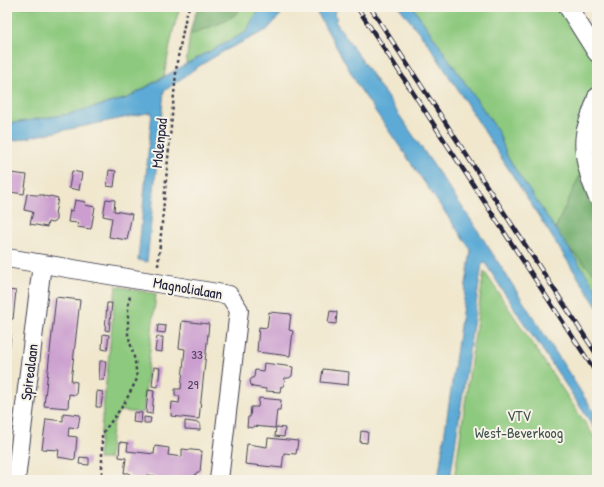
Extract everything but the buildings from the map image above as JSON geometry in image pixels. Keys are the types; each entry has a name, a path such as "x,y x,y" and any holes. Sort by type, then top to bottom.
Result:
{"street":[{"path":"568,7 597,53"},
{"path":"597,97 585,134 585,149 587,164 597,196"},
{"name":"Magnolialaan","path":"7,258 229,295 238,310 219,480"},
{"name":"Spirealaan","path":"16,480 42,264"}],"path":[{"name":"Molenpad","path":"156,282 177,62 189,7"},
{"path":"102,480 102,434 124,404 137,379 135,361 128,334 128,305 134,278"}],"green space":[{"path":"7,7 74,7 74,10 80,7 180,7 173,31 164,76 128,98 69,114 7,124"},
{"path":"198,7 241,7 235,15 218,24 190,34"},
{"path":"241,7 262,7 246,32 186,64 190,34 218,24 235,15"},
{"path":"413,7 564,7 589,44 593,51 596,69 592,92 583,119 580,136 579,162 581,173 553,233 507,156 498,131"},
{"path":"581,173 583,183 597,214 597,276 553,233"},
{"path":"553,233 597,276 597,296"},
{"name":"VTV West-Beverkoog","path":"484,271 597,441 597,480 454,480"},
{"path":"116,286 156,294 143,413 120,411 114,421 109,459 98,459"}],"water":[{"path":"262,7 286,7 267,30 224,51 196,68 164,91 147,262 138,260 152,112 7,142 7,124 69,114 128,98 186,64 246,32"},
{"path":"314,7 338,7 336,8 334,14 337,19 335,21 473,223 597,417 597,432 485,263 482,264 450,480 438,480 471,250 360,89"},
{"path":"399,7 413,7 498,131 507,156 597,290 597,307 429,45"}],"railway":[{"path":"357,7 597,374"},
{"path":"370,7 597,355"}]}
